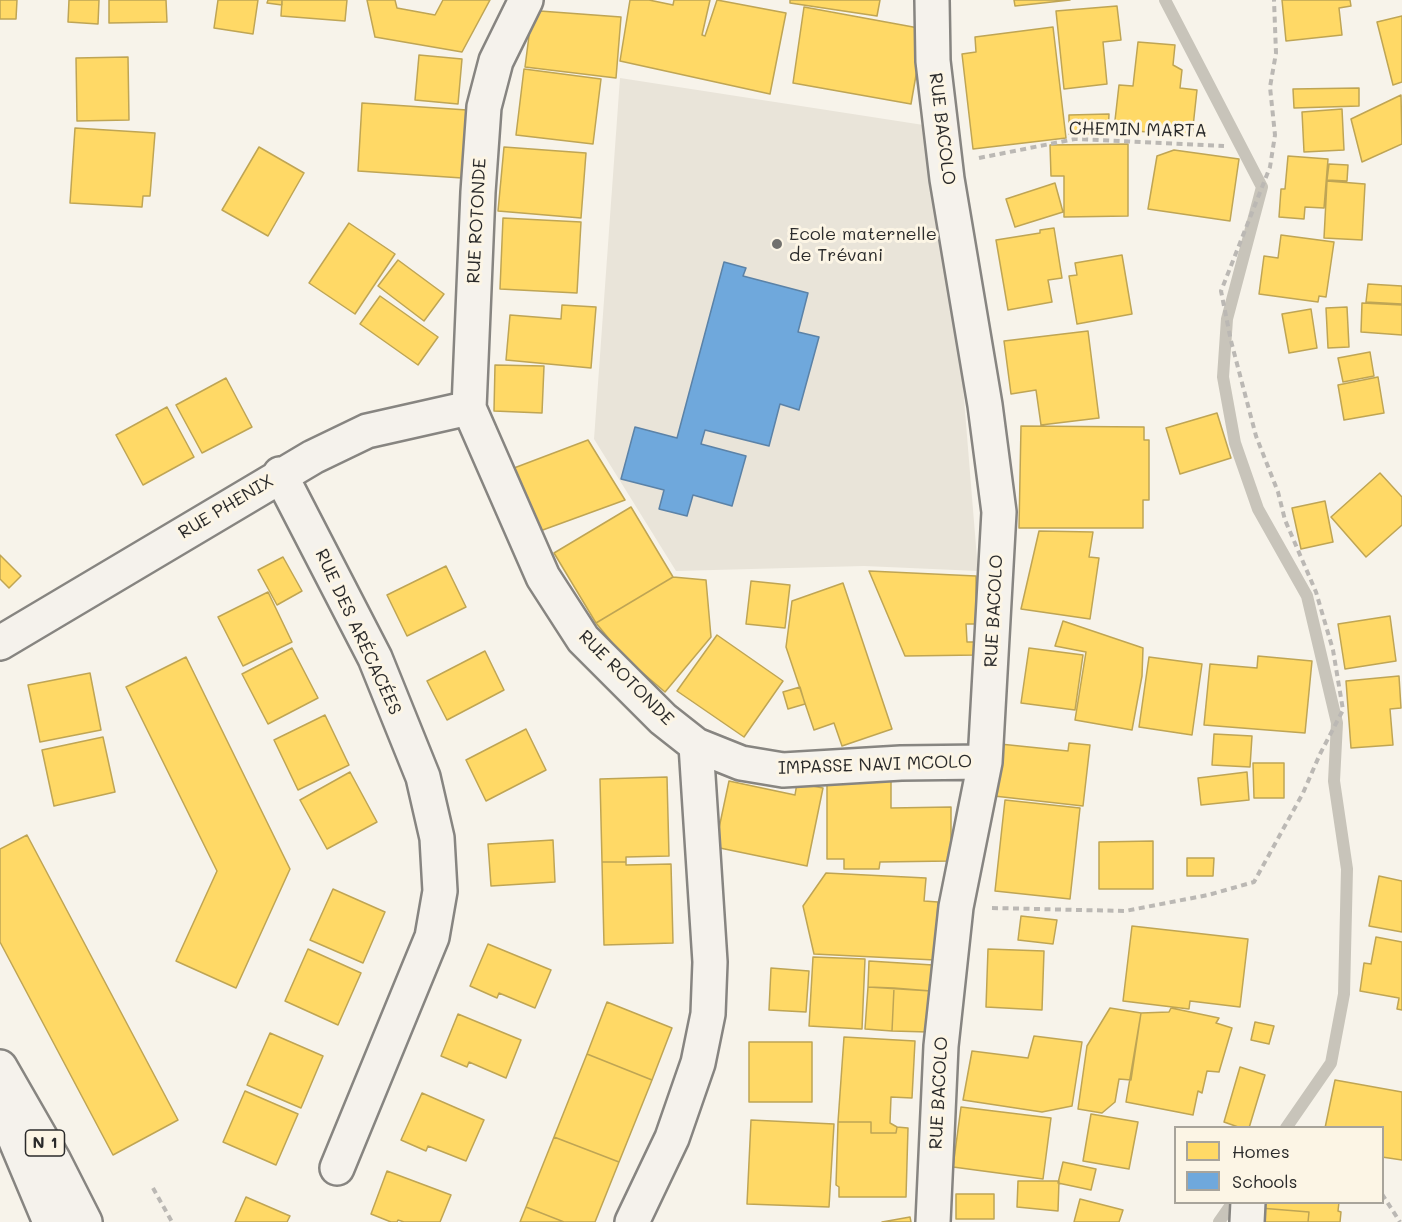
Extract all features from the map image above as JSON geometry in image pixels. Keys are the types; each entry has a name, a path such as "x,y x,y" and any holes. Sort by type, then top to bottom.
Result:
{"street":[{"name":"RUE ROTONDE","path":"525,0 496,61 484,107 469,408 543,578 583,639 663,719 696,745"},
{"name":"RUE BACOLO","path":"932,0 933,61 946,164 985,405 999,512 986,762 956,907 941,1046 933,1222"},
{"name":"RUE PHENIX","path":"0,643 280,474 313,457 367,431 469,408"},
{"name":"RUE DES ARÉCACÉES","path":"280,474 375,658 423,777 437,838 440,891 432,937 337,1168"},
{"name":"IMPASSE NAVI MCOLO","path":"696,745 741,763 783,770 901,762 986,762"},
{"path":"632,1222 672,1138 698,1063 708,1014 710,962 696,745"},
{"name":"N 1","path":"0,1067 49,1151 85,1222"},
{"name":"N 1","path":"0,1103 50,1222"},
{"path":"1246,1222 1248,1204"}],"path":[{"path":"956,907 1125,911 1208,895 1254,882 1298,804 1342,710 1333,650 1316,592 1285,520 1278,492 1256,436 1231,341 1221,291 1270,167 1275,135 1270,87 1276,53 1274,0"},
{"name":"CHEMIN MARTA","path":"946,164 1075,139 1224,146"},
{"path":"153,1188 172,1222"},
{"path":"1384,1196 1400,1222"}],"shaded area":[{"name":"Ecole maternelle de Trévani","path":"620,78 930,126 961,362 978,571 864,566 676,571 594,439"}],"building: Homes":[{"path":"0,0 17,0 16,19 0,19"},
{"path":"69,0 99,0 98,24 68,22"},
{"path":"109,0 166,0 167,22 109,23"},
{"path":"218,0 258,0 253,34 214,28"},
{"path":"268,0 282,0 282,5 267,3"},
{"path":"282,0 347,0 345,21 281,16"},
{"path":"367,0 395,0 397,8 435,15 443,0 490,0 462,52 375,37"},
{"path":"630,0 649,0 673,5 674,0 710,0 702,35 705,36 717,0 786,13 770,94 620,61"},
{"path":"790,0 880,0 877,16 790,3"},
{"path":"1014,0 1070,0 1015,6"},
{"path":"1282,0 1350,0 1351,6 1339,8 1342,35 1286,41"},
{"path":"1117,6 1121,40 1103,42 1107,84 1064,89 1056,11"},
{"path":"804,7 924,29 911,104 793,83"},
{"path":"540,11 621,17 616,78 525,67 530,28"},
{"path":"1402,16 1402,82 1393,85 1377,22"},
{"path":"1053,27 1066,138 973,149 962,54 976,52 975,37"},
{"path":"1138,42 1175,45 1173,65 1182,70 1180,88 1197,90 1192,136 1114,129 1119,85 1133,86"},
{"path":"419,55 462,59 458,104 415,100"},
{"path":"128,57 129,120 77,121 76,58"},
{"path":"524,69 601,79 593,144 516,135"},
{"path":"1359,88 1359,106 1294,108 1293,89"},
{"path":"1401,95 1402,144 1362,162 1351,119"},
{"path":"362,103 467,110 462,178 358,171"},
{"path":"1342,109 1344,150 1304,152 1302,112"},
{"path":"1109,114 1108,134 1069,134 1069,115"},
{"path":"75,128 155,133 150,196 143,196 142,207 70,203"},
{"path":"1128,144 1128,216 1064,217 1064,176 1051,176 1050,145"},
{"path":"259,147 304,173 268,236 222,210"},
{"path":"504,147 586,153 581,218 498,211"},
{"path":"1174,150 1239,159 1230,221 1148,209 1157,156"},
{"path":"1288,156 1328,159 1324,208 1305,207 1304,219 1279,217 1281,189 1285,189"},
{"path":"1329,164 1348,165 1347,181 1327,180"},
{"path":"1327,181 1365,184 1362,240 1324,238"},
{"path":"1055,183 1063,212 1015,227 1006,199"},
{"path":"503,218 581,222 577,293 500,289"},
{"path":"349,223 395,254 355,314 309,283"},
{"path":"1054,228 1062,278 1048,280 1052,302 1008,310 996,240 1040,233 1040,230"},
{"path":"1281,235 1334,242 1326,297 1319,296 1318,302 1259,294 1264,256 1278,258"},
{"path":"1122,255 1132,314 1077,324 1069,276 1077,275 1075,263"},
{"path":"398,260 444,294 424,321 378,286"},
{"path":"1368,284 1402,286 1402,304 1366,302"},
{"path":"380,296 438,337 418,365 360,324"},
{"path":"1362,303 1402,305 1402,335 1361,332"},
{"path":"562,305 596,307 591,368 506,360 510,315 561,319"},
{"path":"1347,307 1349,347 1328,348 1326,308"},
{"path":"1311,309 1317,348 1289,353 1282,314"},
{"path":"1088,331 1099,418 1041,425 1036,390 1011,394 1004,341"},
{"path":"1370,352 1374,376 1343,382 1338,358"},
{"path":"495,365 544,366 542,413 494,411"},
{"path":"1378,377 1384,413 1344,420 1338,385"},
{"path":"226,378 252,427 202,453 176,405"},
{"path":"167,407 194,457 143,485 116,435"},
{"path":"1217,413 1231,458 1180,474 1166,428"},
{"path":"1021,426 1144,427 1144,440 1149,440 1149,500 1143,500 1143,528 1019,528"},
{"path":"588,440 625,500 540,531 514,468"},
{"path":"1380,473 1402,497 1402,525 1366,557 1331,517"},
{"path":"1325,501 1333,542 1301,549 1292,508"},
{"path":"631,507 673,577 596,623 554,553"},
{"path":"1039,531 1093,532 1089,557 1099,558 1090,619 1021,609"},
{"path":"0,555 21,576 9,588 0,579"},
{"path":"283,557 302,591 277,605 258,570"},
{"path":"446,566 466,607 407,636 387,595"},
{"path":"869,571 976,576 976,624 966,624 967,642 976,642 978,655 905,656"},
{"path":"673,577 706,580 711,637 665,692 623,656 596,623"},
{"path":"751,581 790,585 785,628 746,624"},
{"path":"843,583 892,729 842,746 834,723 814,730 786,647 792,601"},
{"path":"268,592 292,642 243,666 218,617"},
{"path":"1390,616 1396,661 1345,669 1338,624"},
{"path":"1063,621 1143,648 1142,676 1132,730 1075,720 1086,652 1055,646"},
{"path":"717,635 783,681 744,737 677,691"},
{"path":"292,648 318,698 268,724 242,674"},
{"path":"1029,648 1083,655 1075,710 1021,703"},
{"path":"485,651 504,690 447,720 427,681"},
{"path":"1258,656 1312,661 1305,733 1204,725 1210,664 1257,668"},
{"path":"186,657 290,869 236,988 176,961 217,871 126,687"},
{"path":"1149,657 1202,664 1192,735 1139,727"},
{"path":"90,673 101,730 40,742 28,685"},
{"path":"1399,676 1401,708 1390,709 1393,745 1351,748 1346,681"},
{"path":"800,687 805,704 788,709 783,692"},
{"path":"325,715 349,765 298,790 274,740"},
{"path":"526,729 546,770 486,801 466,760"},
{"path":"1214,734 1252,736 1250,767 1212,765"},
{"path":"103,737 115,792 54,806 42,750"},
{"path":"1069,743 1090,745 1083,806 994,796 1000,744 1068,751"},
{"path":"1253,763 1284,763 1284,798 1254,798"},
{"path":"350,772 377,822 327,849 300,800"},
{"path":"1247,772 1249,800 1201,805 1198,778"},
{"path":"667,777 669,856 626,857 626,862 602,862 600,779"},
{"path":"729,781 795,795 797,783 823,788 807,866 715,847"},
{"path":"827,781 891,781 891,808 951,807 951,861 880,862 879,869 844,869 844,859 827,859"},
{"path":"1005,800 1080,808 1070,899 995,891"},
{"path":"27,835 178,1120 113,1155 0,942 0,849"},
{"path":"553,840 555,882 491,886 488,844"},
{"path":"1153,841 1153,889 1099,889 1099,842"},
{"path":"1187,858 1214,858 1213,876 1187,876"},
{"path":"602,862 626,862 626,865 671,864 673,943 604,945"},
{"path":"826,873 926,878 924,901 938,902 935,960 814,954 803,906"},
{"path":"1379,876 1402,881 1402,932 1369,926"},
{"path":"333,889 385,912 363,963 310,940"},
{"path":"1021,916 1057,920 1053,944 1018,940"},
{"path":"1132,926 1248,939 1240,1007 1190,1001 1189,1009 1123,1001"},
{"path":"1376,937 1402,942 1402,1010 1397,1009 1399,998 1360,991 1364,963 1371,964"},
{"path":"488,944 551,970 535,1008 499,993 497,998 470,986"},
{"path":"308,949 361,973 338,1025 285,1001"},
{"path":"988,949 1044,951 1042,1010 986,1007"},
{"path":"813,957 865,959 862,1029 809,1026"},
{"path":"869,961 933,965 931,991 868,987"},
{"path":"771,968 809,971 806,1012 769,1010"},
{"path":"868,987 894,988 892,1031 865,1029"},
{"path":"894,988 931,991 928,1032 892,1031"},
{"path":"607,1002 672,1028 652,1080 587,1054"},
{"path":"1110,1008 1141,1013 1131,1080 1119,1079 1115,1102 1102,1113 1078,1109 1087,1046"},
{"path":"1171,1008 1219,1018 1216,1023 1232,1028 1219,1072 1207,1071 1202,1093 1198,1091 1193,1115 1126,1102 1141,1013 1169,1012"},
{"path":"458,1014 521,1040 506,1078 469,1062 467,1067 441,1056"},
{"path":"1255,1022 1274,1026 1269,1044 1251,1040"},
{"path":"270,1033 323,1056 301,1108 247,1085"},
{"path":"1034,1036 1082,1042 1072,1106 1042,1112 963,1100 972,1051 1028,1058"},
{"path":"844,1037 915,1041 912,1098 891,1097 890,1123 897,1127 896,1133 871,1133 871,1122 838,1122"},
{"path":"749,1042 812,1042 812,1102 749,1102"},
{"path":"587,1054 652,1080 619,1162 554,1137"},
{"path":"1240,1067 1265,1075 1250,1126 1235,1126 1224,1122"},
{"path":"1335,1080 1402,1092 1402,1160 1384,1157 1384,1126 1325,1126"},
{"path":"245,1091 298,1114 276,1165 223,1142"},
{"path":"422,1093 484,1120 466,1161 428,1146 426,1151 401,1140"},
{"path":"961,1107 1051,1118 1043,1179 953,1167"},
{"path":"1091,1114 1138,1122 1129,1169 1083,1161"},
{"path":"751,1120 834,1124 829,1207 747,1204"},
{"path":"838,1122 871,1122 871,1133 896,1133 897,1127 908,1128 906,1197 839,1197 839,1187 836,1185"},
{"path":"554,1137 619,1162 595,1222 564,1222 526,1207"},
{"path":"1063,1162 1096,1169 1091,1190 1058,1183"},
{"path":"387,1171 451,1195 440,1222 398,1220 391,1222 371,1214"},
{"path":"1018,1181 1059,1181 1058,1211 1017,1207"},
{"path":"956,1194 994,1194 994,1219 956,1219"},
{"path":"246,1197 290,1216 287,1222 235,1222"},
{"path":"1080,1199 1123,1210 1119,1222 1074,1222"},
{"path":"1260,1204 1339,1204 1340,1222 1308,1222 1309,1212 1260,1208"},
{"path":"526,1207 564,1222 520,1222"},
{"path":"1260,1208 1309,1212 1308,1222 1254,1222"},
{"path":"910,1217 911,1222 882,1222"}],"building: Schools":[{"path":"724,262 746,268 743,276 808,293 798,332 819,337 799,410 780,404 769,446 705,430 701,444 746,456 732,506 693,495 687,516 659,509 664,490 621,479 635,427 677,438"}],"waterway":[{"path":"1165,0 1262,187 1227,319 1223,377 1235,443 1258,509 1307,596 1337,723 1334,781 1347,869 1344,994 1331,1063 1287,1126"},
{"path":"1219,1222 1232,1204"}],"place":[{"name":"Ecole maternelle de Trévani","path":"777,244"}]}
